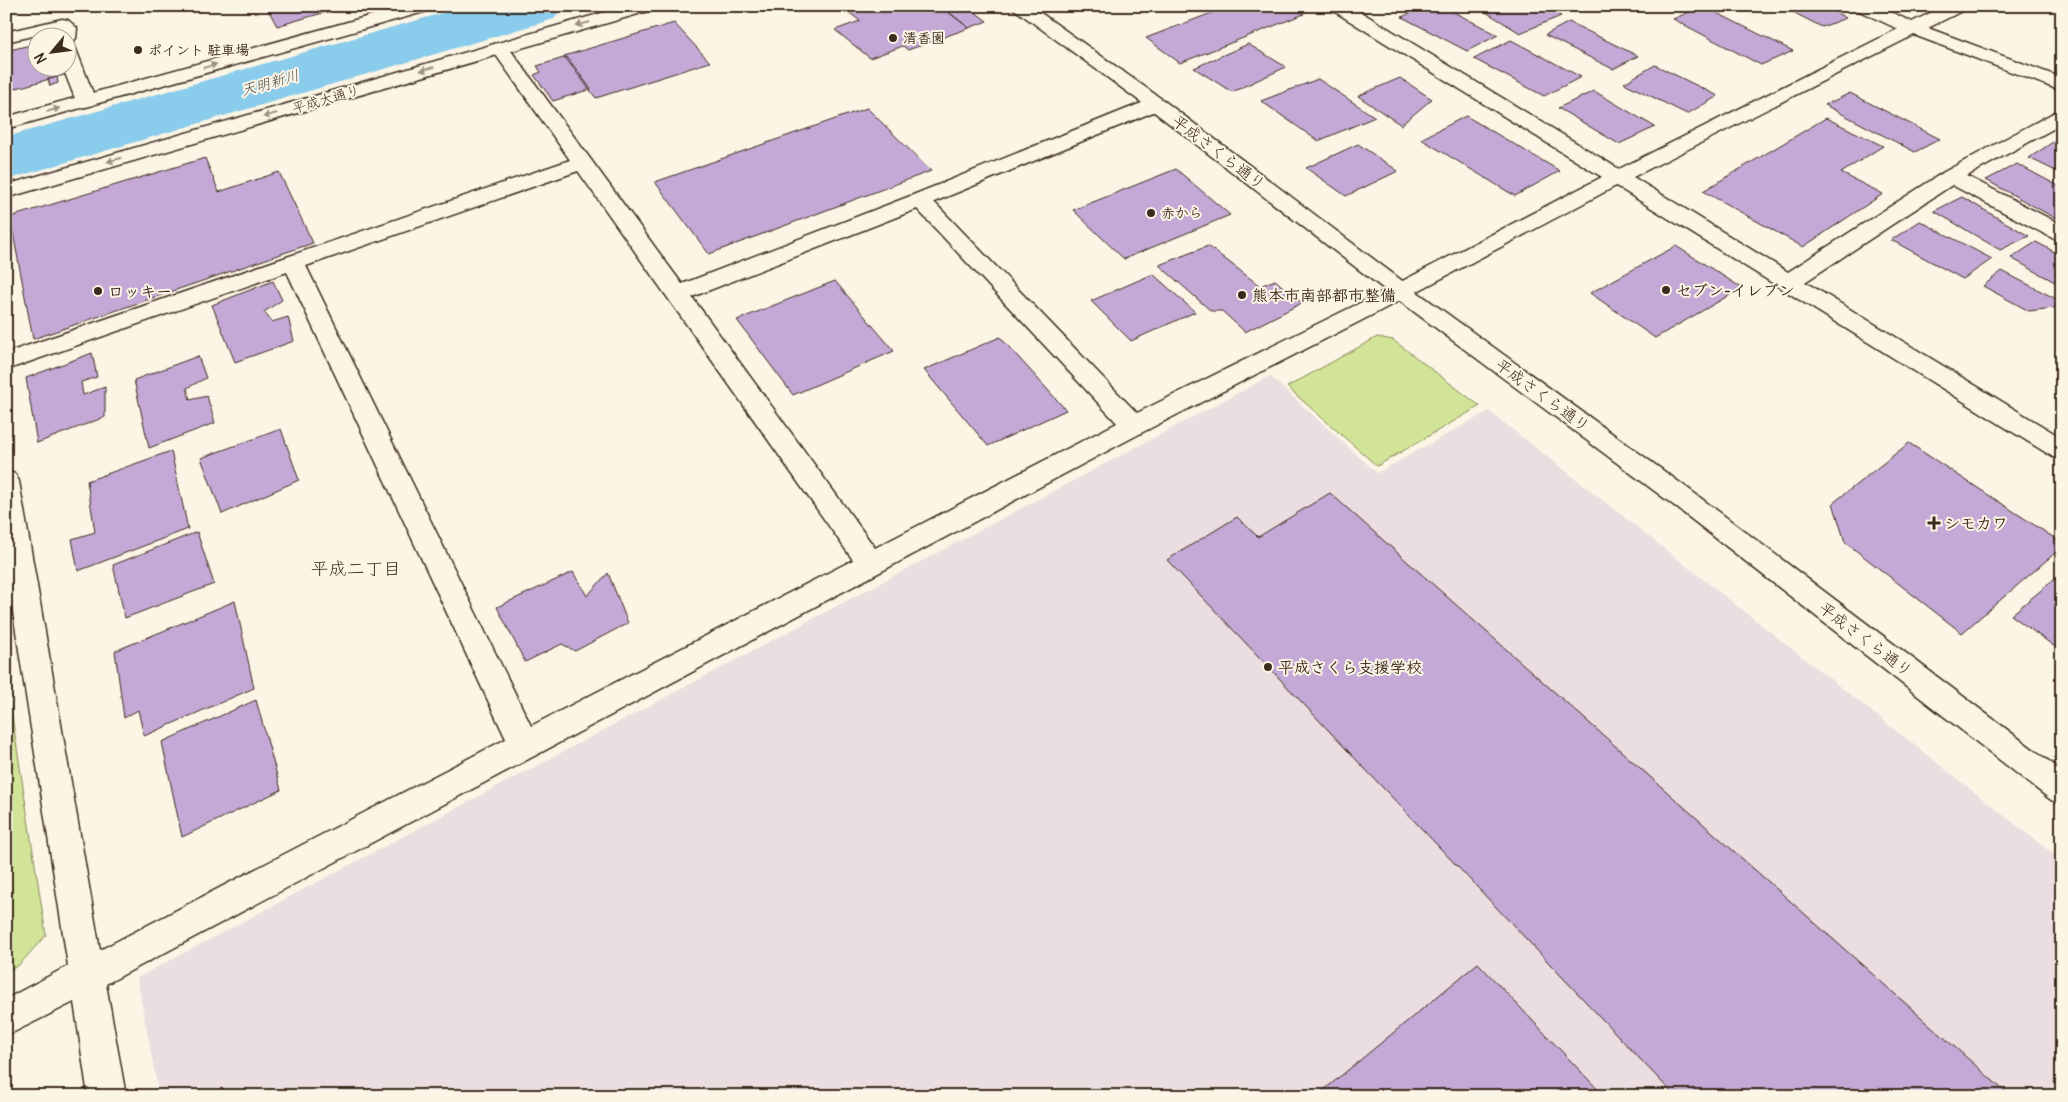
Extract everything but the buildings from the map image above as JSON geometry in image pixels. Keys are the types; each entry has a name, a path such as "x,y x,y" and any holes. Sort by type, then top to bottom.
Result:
{"street":[{"path":"6,123 425,6"},
{"name":"平成大通り","path":"6,192 646,6"},
{"name":"平成さくら通り","path":"1019,6 1156,104 1402,291 1681,497 2062,790"},
{"path":"1338,6 2062,450"},
{"path":"1863,6 1913,29 2062,85"},
{"path":"6,1018 1134,425 1402,291 1618,177 1958,6"},
{"path":"45,28 62,24 68,28"},
{"path":"6,37 28,32"},
{"path":"500,48 871,564"},
{"path":"77,78 86,101"},
{"path":"678,294 920,200 1156,104"},
{"path":"1788,282 1951,176 2062,116"},
{"path":"6,362 583,162"},
{"path":"1951,176 2062,234"},
{"path":"920,200 1134,425"},
{"path":"294,262 525,746"},
{"path":"6,481 107,1096"}],"shaded area":[{"name":"平成さくら支援学校","path":"1270,376 1377,473 1489,411 2062,861 2062,1096 159,1096 137,978"}],"green space":[{"path":"1377,337 1393,340 1480,406 1377,466 1287,387"},
{"path":"6,677 46,935 19,965 6,972"}],"waterway":[{"name":"天明新川","path":"6,159 533,6"}],"place":[{"name":"清香園","path":"893,38"},
{"name":"ポイント 駐車場","path":"138,50"},
{"name":"赤から","path":"1151,213"},
{"name":"セブン-イレブン","path":"1666,290"},
{"name":"ロッキー","path":"98,291"},
{"name":"熊本市南部都市整備","path":"1242,295"},
{"name":"シモカワ","path":"1934,523"},
{"name":"平成さくら支援学校","path":"1268,667"}],"district":[{"name":"平成二丁目","path":"356,569"}]}
